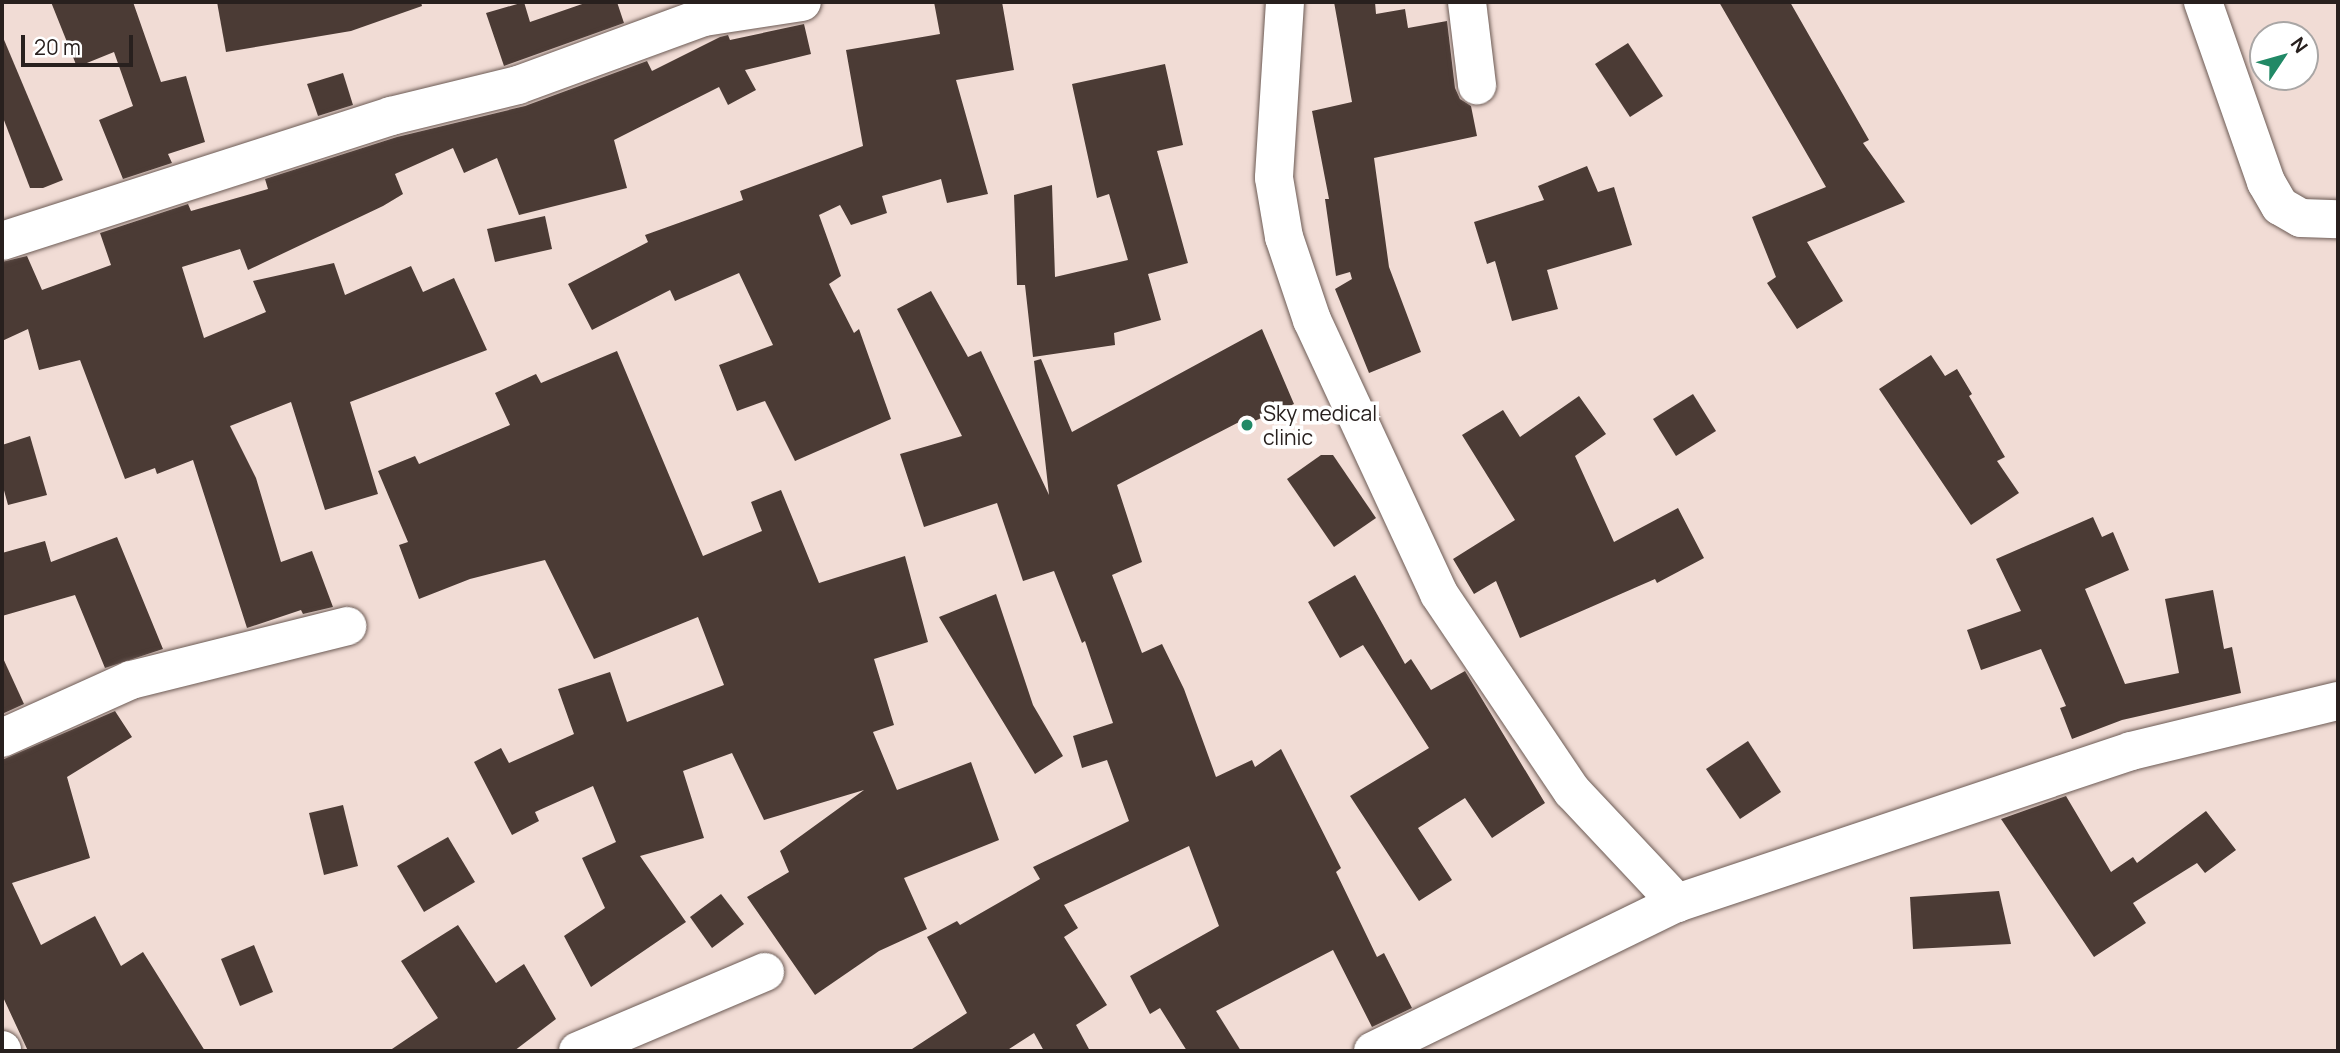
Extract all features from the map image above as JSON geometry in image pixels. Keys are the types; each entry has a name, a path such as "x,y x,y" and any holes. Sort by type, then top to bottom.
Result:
{"street":[{"path":"2,241 391,116 519,85 704,17 802,2"},
{"path":"1467,2 1477,85"},
{"path":"2203,2 2266,182 2280,206 2301,218 2338,219"},
{"path":"1295,5 1274,177 1284,237 1312,320 1439,594 1572,791 1677,904"},
{"path":"2,738 131,680 347,626"},
{"path":"1373,1051 1677,904 2132,751 2338,701"},
{"path":"578,1051 765,972"}],"building":[{"path":"51,2 133,2 161,82 186,76 205,142 168,154 172,163 123,179 99,120 133,106 114,52 77,67"},
{"path":"217,2 421,2 422,6 351,31 226,52"},
{"path":"524,2 530,22 588,2 617,2 624,23 504,66 486,13"},
{"path":"934,2 1002,2 1014,70 956,80 988,194 947,203 941,179 882,196 887,213 851,225 840,205 819,215 841,276 829,284 854,333 859,329 891,419 795,461 765,401 737,411 719,365 773,345 739,273 675,301 670,290 592,330 568,284 648,242 645,235 743,200 740,191 863,146 846,50 940,34"},
{"path":"1334,2 1375,2 1376,14 1405,9 1408,28 1447,21 1455,88 1460,99 1471,106 1477,136 1374,158 1389,267 1421,352 1369,373 1335,289 1352,279 1350,272 1336,276 1325,199 1329,199 1312,111 1352,102"},
{"path":"1719,2 1790,2 1869,140 1863,143 1905,202 1807,242 1843,301 1797,329 1767,283 1776,277 1752,217 1826,187"},
{"path":"804,24 811,54 745,70 756,90 728,105 719,87 614,140 627,188 519,215 497,158 464,173 453,148 395,174 403,194 383,206 248,270 240,249 182,267 204,338 266,312 253,281 334,263 345,295 411,266 423,292 454,278 487,350 350,402 378,494 325,510 291,402 230,426 256,478 281,562 312,551 333,607 303,614 301,610 247,628 193,460 157,474 155,468 125,479 80,360 39,370 28,329 2,341 2,262 27,256 42,290 111,265 100,233 188,204 191,211 268,189 265,179 397,137 525,106 647,61 652,71 720,37 728,35 730,40"},
{"path":"2,35 63,180 43,188 30,188 2,115"},
{"path":"1628,43 1663,96 1630,117 1595,64"},
{"path":"1165,64 1183,145 1157,151 1188,263 1148,274 1161,320 1114,333 1115,345 1033,357 1025,285 1017,285 1014,195 1052,185 1055,277 1128,260 1109,194 1097,198 1072,84"},
{"path":"343,73 353,105 318,116 307,84"},
{"path":"1587,166 1598,192 1614,187 1632,245 1547,270 1558,309 1512,321 1495,261 1487,264 1474,222 1544,200 1538,186"},
{"path":"545,216 552,249 495,262 487,229"},
{"path":"931,291 968,357 981,351 1049,495 1034,361 1041,359 1072,432 1262,329 1294,404 1245,425 1243,420 1117,485 1142,562 1112,575 1142,653 1162,644 1184,689 1216,777 1252,760 1255,767 1281,749 1341,868 1336,872 1377,957 1384,953 1412,1008 1372,1027 1333,950 1216,1011 1241,1051 1187,1051 1160,1008 1150,1014 1130,976 1219,926 1189,846 1064,905 1078,928 1064,937 1107,1005 1076,1025 1090,1051 1044,1051 1034,1033 1006,1051 909,1051 967,1013 927,937 957,921 960,925 1040,879 1033,867 1129,821 1107,760 1082,768 1073,736 1113,723 1085,641 1082,643 1054,571 1023,581 997,503 924,527 900,454 962,436 897,309"},
{"path":"617,351 703,556 762,531 751,502 781,490 819,583 905,556 928,642 874,659 894,725 873,732 897,790 971,762 999,840 904,878 927,929 879,951 815,995 747,897 789,872 780,851 864,790 764,820 732,753 683,771 704,838 640,856 686,922 591,987 564,936 605,908 582,858 616,842 593,786 535,812 539,821 512,835 474,762 501,748 509,763 574,734 558,689 610,672 627,722 724,685 698,617 594,659 545,560 470,579 419,599 399,545 408,542 378,471 415,456 419,464 510,425 495,393 536,374 541,383"},
{"path":"1931,355 1945,376 1957,369 1972,394 1969,396 2005,457 1997,461 2019,493 1971,525 1879,389"},
{"path":"1693,394 1716,431 1676,456 1653,419"},
{"path":"1579,396 1606,434 1575,456 1614,542 1678,508 1704,558 1657,583 1655,579 1520,638 1496,581 1474,594 1453,559 1515,520 1462,435 1503,410 1520,437"},
{"path":"30,436 47,495 8,505 2,483 2,445"},
{"path":"1321,455 1333,455 1376,518 1334,547 1287,479"},
{"path":"2093,517 2102,537 2113,532 2129,570 2085,589 2125,684 2179,673 2165,599 2213,590 2224,649 2232,647 2241,693 2122,720 2072,739 2060,708 2066,706 2041,649 1981,670 1967,630 2021,611 1996,559"},
{"path":"117,537 163,649 105,668 75,595 2,616 2,553 45,541 51,562"},
{"path":"1355,575 1405,664 1411,659 1431,690 1465,671 1545,803 1492,838 1465,798 1418,828 1452,880 1419,901 1350,796 1429,748 1363,645 1340,658 1308,602"},
{"path":"996,594 1033,705 1063,756 1035,774 939,617"},
{"path":"2,656 24,704 2,714"},
{"path":"115,711 132,737 67,777 90,858 12,883 41,945 95,916 121,966 143,952 205,1051 28,1051 2,995 2,760"},
{"path":"1748,741 1781,792 1740,819 1706,769"},
{"path":"2066,796 2111,872 2133,857 2137,863 2206,811 2236,850 2205,873 2197,863 2133,903 2146,923 2094,957 2001,819"},
{"path":"343,805 358,866 324,875 309,813"},
{"path":"448,837 475,882 424,912 397,866"},
{"path":"1999,891 2011,944 1913,949 1910,897"},
{"path":"721,894 744,924 712,948 690,917"},
{"path":"458,925 496,983 524,964 556,1019 514,1051 389,1051 438,1018 401,961"},
{"path":"254,945 273,992 240,1006 221,959"}],"place":[{"name":"Sky medical clinic","path":"1247,425"}]}
